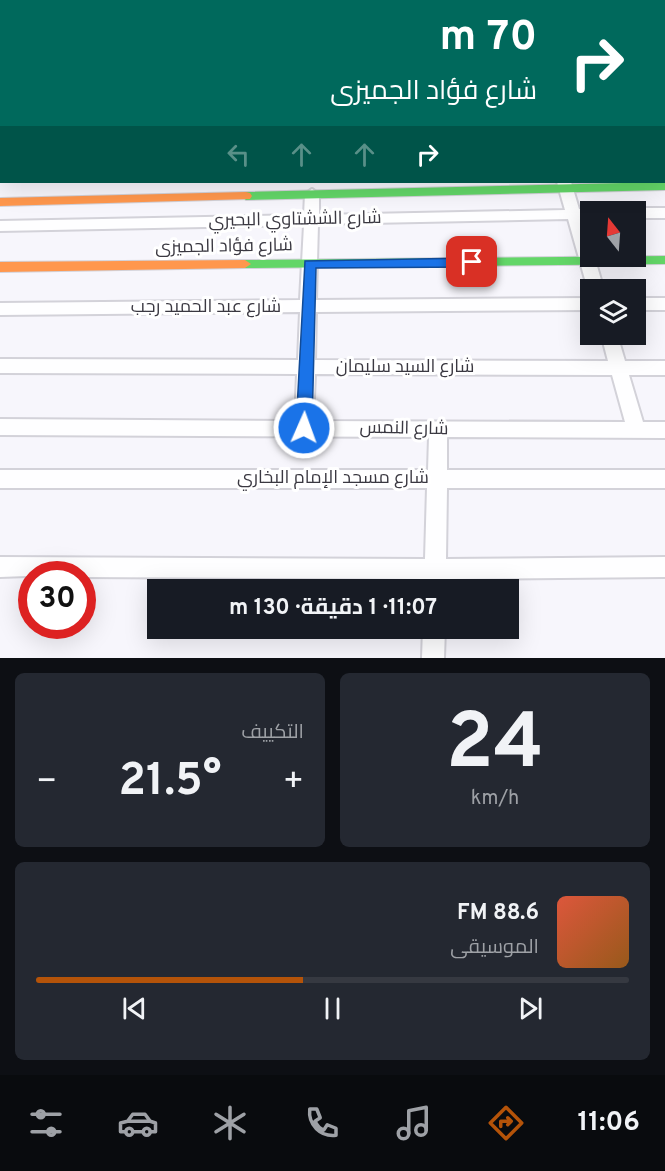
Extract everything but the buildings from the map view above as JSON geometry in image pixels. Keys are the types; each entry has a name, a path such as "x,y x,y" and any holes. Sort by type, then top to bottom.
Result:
{"street":[{"path":"0,202 565,185 665,186"},
{"path":"565,185 580,235"},
{"path":"304,428 312,194"},
{"path":"646,213 665,213"},
{"name":"شارع الششتاوي البحيري","path":"0,226 580,215"},
{"name":"شارع فؤاد الجميزى","path":"646,260 665,260"},
{"name":"شارع فؤاد الجميزى","path":"0,267 580,261"},
{"name":"شارع عبد الحميد رجب","path":"0,309 580,304"},
{"path":"646,304 665,304"},
{"path":"612,345 636,430"},
{"name":"شارع السيد سليمان","path":"0,366 665,369"},
{"name":"شارع النمس","path":"0,427 665,430"},
{"path":"435,579 438,429"},
{"name":"شارع مسجد الإمام البخاري","path":"0,479 665,479"},
{"path":"0,567 435,579 665,567"},
{"path":"433,658 434,639"}],"traffic: fast":[{"path":"246,196 665,186"},
{"path":"245,264 665,260"}],"traffic: slow":[{"path":"0,202 246,196"},
{"path":"0,267 245,264"}],"route":[{"path":"304,428 310,264 472,262"}]}
